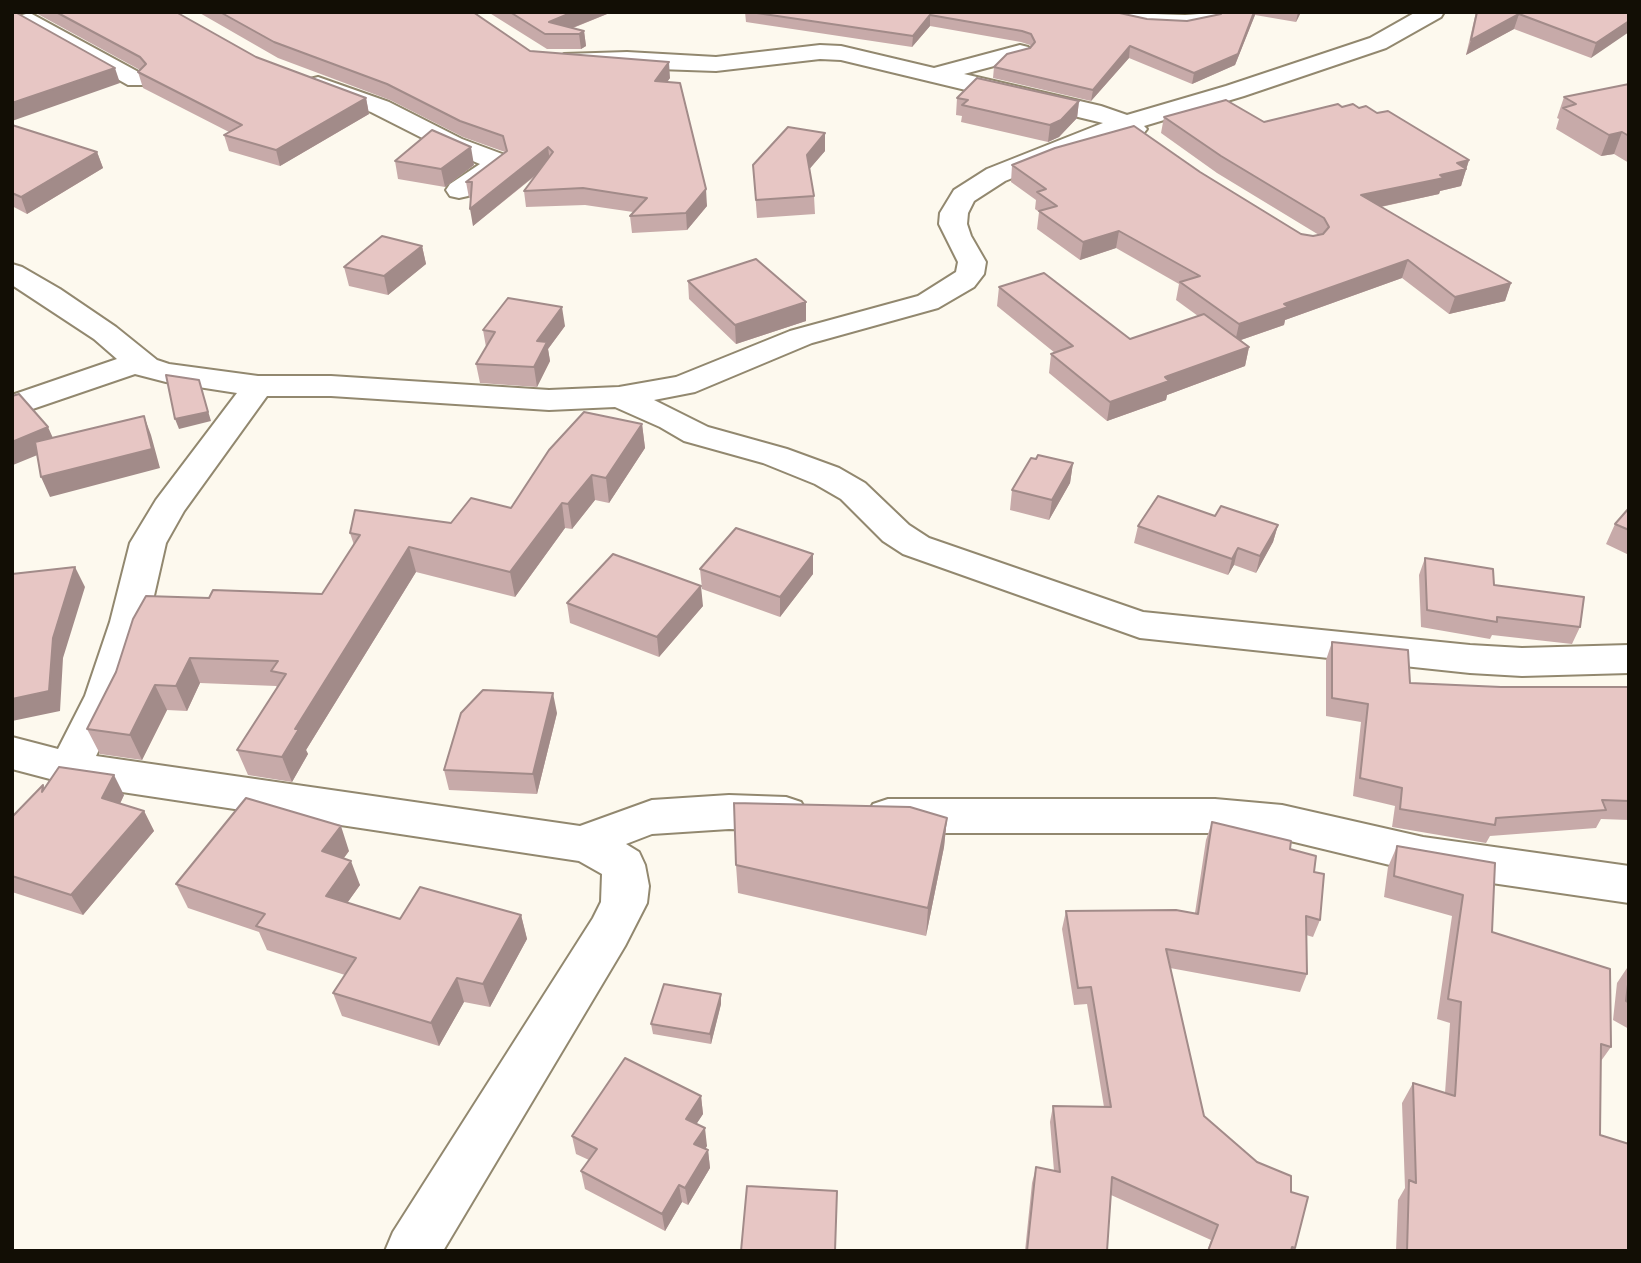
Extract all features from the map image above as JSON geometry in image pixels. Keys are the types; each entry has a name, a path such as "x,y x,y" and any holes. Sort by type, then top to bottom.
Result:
{"street":[{"path":"1104,12 1144,20 1185,22 1210,17 1217,12"},
{"path":"12,273 61,302 146,367 166,373 258,386 331,386 549,400 619,397 684,386 801,337 928,302 964,281 972,268 972,262 953,224 954,213 963,196 996,175 1126,123 1185,107 1357,51 1389,37 1433,12"},
{"path":"21,21 57,15"},
{"path":"21,21 136,80"},
{"path":"552,60 627,59 716,64 833,52 1093,111 1126,123 1153,143"},
{"path":"935,74 1020,52"},
{"path":"294,75 380,107 453,144 496,161 495,165 459,190"},
{"path":"12,406 141,361"},
{"path":"69,768 105,696 129,622 148,543 168,508 258,386"},
{"path":"619,397 673,420 696,434 775,456 827,475 853,491 896,533 916,546 1140,625 1470,659 1522,662 1629,659"},
{"path":"12,753 69,768 583,844 604,852 624,865 624,903 609,932 412,1251"},
{"path":"583,844 652,817 729,813 1215,816 1282,822 1437,858 1629,885"}],"building":[{"path":"12,12 15,12 115,68 12,103"},
{"path":"56,12 176,12 256,57 366,98 276,150 224,135 242,125 138,72 146,64 140,57"},
{"path":"220,12 473,12 530,51 669,62 655,81 680,83 706,189 686,213 630,216 647,198 583,188 524,191 553,152 548,147 470,209 472,182 466,182 507,151 503,136 460,121 387,84 274,42"},
{"path":"510,12 573,12 549,22 584,31 579,34 545,34"},
{"path":"750,12 1115,12 1147,19 1187,21 1222,12 1254,12 1238,54 1194,73 1130,46 1093,90 994,67 1007,54 1030,48 1035,42 1031,34 1022,31 930,15 913,36"},
{"path":"1477,12 1629,12 1629,21 1596,43 1519,14 1471,40"},
{"path":"977,78 1079,101 1061,120 1050,125 962,105 968,100 957,98"},
{"path":"1629,84 1629,136 1622,132 1609,135 1563,108 1576,104 1564,97"},
{"path":"1226,100 1264,122 1338,104 1342,107 1353,104 1359,108 1366,106 1377,113 1388,111 1469,160 1457,163 1466,169 1440,175 1444,178 1361,195 1511,283 1455,297 1408,260 1284,304 1288,307 1239,324 1180,282 1200,276 1119,231 1083,242 1039,211 1057,206 1037,192 1046,189 1012,165 1055,148 1134,126 1200,172 1301,234 1323,234 1329,227 1324,218 1221,156 1164,117"},
{"path":"12,125 97,152 21,197 12,193"},
{"path":"788,127 825,133 807,155 814,196 756,200 753,165"},
{"path":"432,130 471,147 441,169 395,161"},
{"path":"382,236 422,246 384,276 344,267"},
{"path":"756,259 806,302 735,325 688,281"},
{"path":"1044,273 1130,339 1204,314 1249,347 1165,377 1169,381 1110,402 1051,354 1073,346 999,287"},
{"path":"508,298 562,307 537,341 547,342 534,367 476,364 495,332 483,330"},
{"path":"166,375 199,380 208,412 175,419"},
{"path":"19,394 48,427 12,442 12,396"},
{"path":"584,412 642,424 606,478 592,475 568,504 562,503 510,572 409,547 295,729 299,729 282,757 237,750 286,674 271,671 278,661 190,658 176,686 155,685 130,735 87,729 116,672 133,619 146,596 209,598 213,590 322,594 360,535 350,533 355,510 451,523 471,498 511,508 549,450"},
{"path":"144,416 152,449 41,477 35,442"},
{"path":"1038,455 1073,463 1052,500 1012,490 1031,458 1036,459"},
{"path":"1158,496 1215,516 1221,506 1278,525 1260,556 1238,548 1232,559 1138,526"},
{"path":"1629,508 1629,530 1615,524"},
{"path":"736,528 813,554 780,597 700,569"},
{"path":"613,554 701,586 657,637 567,603"},
{"path":"1425,558 1493,569 1494,585 1584,597 1580,627 1497,617 1497,622 1427,610"},
{"path":"75,567 53,638 49,691 12,699 12,574"},
{"path":"1332,642 1408,650 1410,683 1501,687 1629,687 1629,801 1602,800 1606,810 1496,818 1495,825 1400,809 1402,788 1360,778 1368,704 1332,698"},
{"path":"483,690 553,693 533,774 444,770 461,713"},
{"path":"59,767 114,775 102,798 144,811 71,895 12,876 12,817 43,785 42,792"},
{"path":"246,798 341,826 322,851 351,861 326,896 400,919 420,887 521,915 483,984 457,978 431,1023 333,993 356,958 256,926 265,914 176,884"},
{"path":"734,803 910,807 947,818 928,908 736,865"},
{"path":"1212,822 1291,841 1290,849 1316,856 1314,872 1324,874 1320,920 1306,916 1307,974 1166,949 1204,1116 1257,1162 1291,1176 1291,1192 1308,1197 1295,1248 1292,1247 1291,1251 1208,1251 1218,1225 1112,1177 1107,1251 1027,1251 1036,1167 1060,1172 1053,1106 1111,1107 1091,987 1078,988 1066,911 1176,910 1198,914"},
{"path":"1397,846 1495,863 1492,932 1610,969 1611,1047 1601,1044 1600,1135 1629,1144 1629,1251 1407,1251 1409,1180 1416,1183 1413,1083 1455,1096 1461,1002 1448,999 1463,895 1394,876"},
{"path":"1629,976 1629,1003 1626,1001"},
{"path":"664,984 721,994 710,1034 651,1024"},
{"path":"625,1058 701,1096 686,1119 705,1128 694,1144 708,1150 685,1188 679,1185 662,1214 581,1171 597,1149 572,1136"},
{"path":"747,1186 837,1191 835,1251 741,1251"}]}
